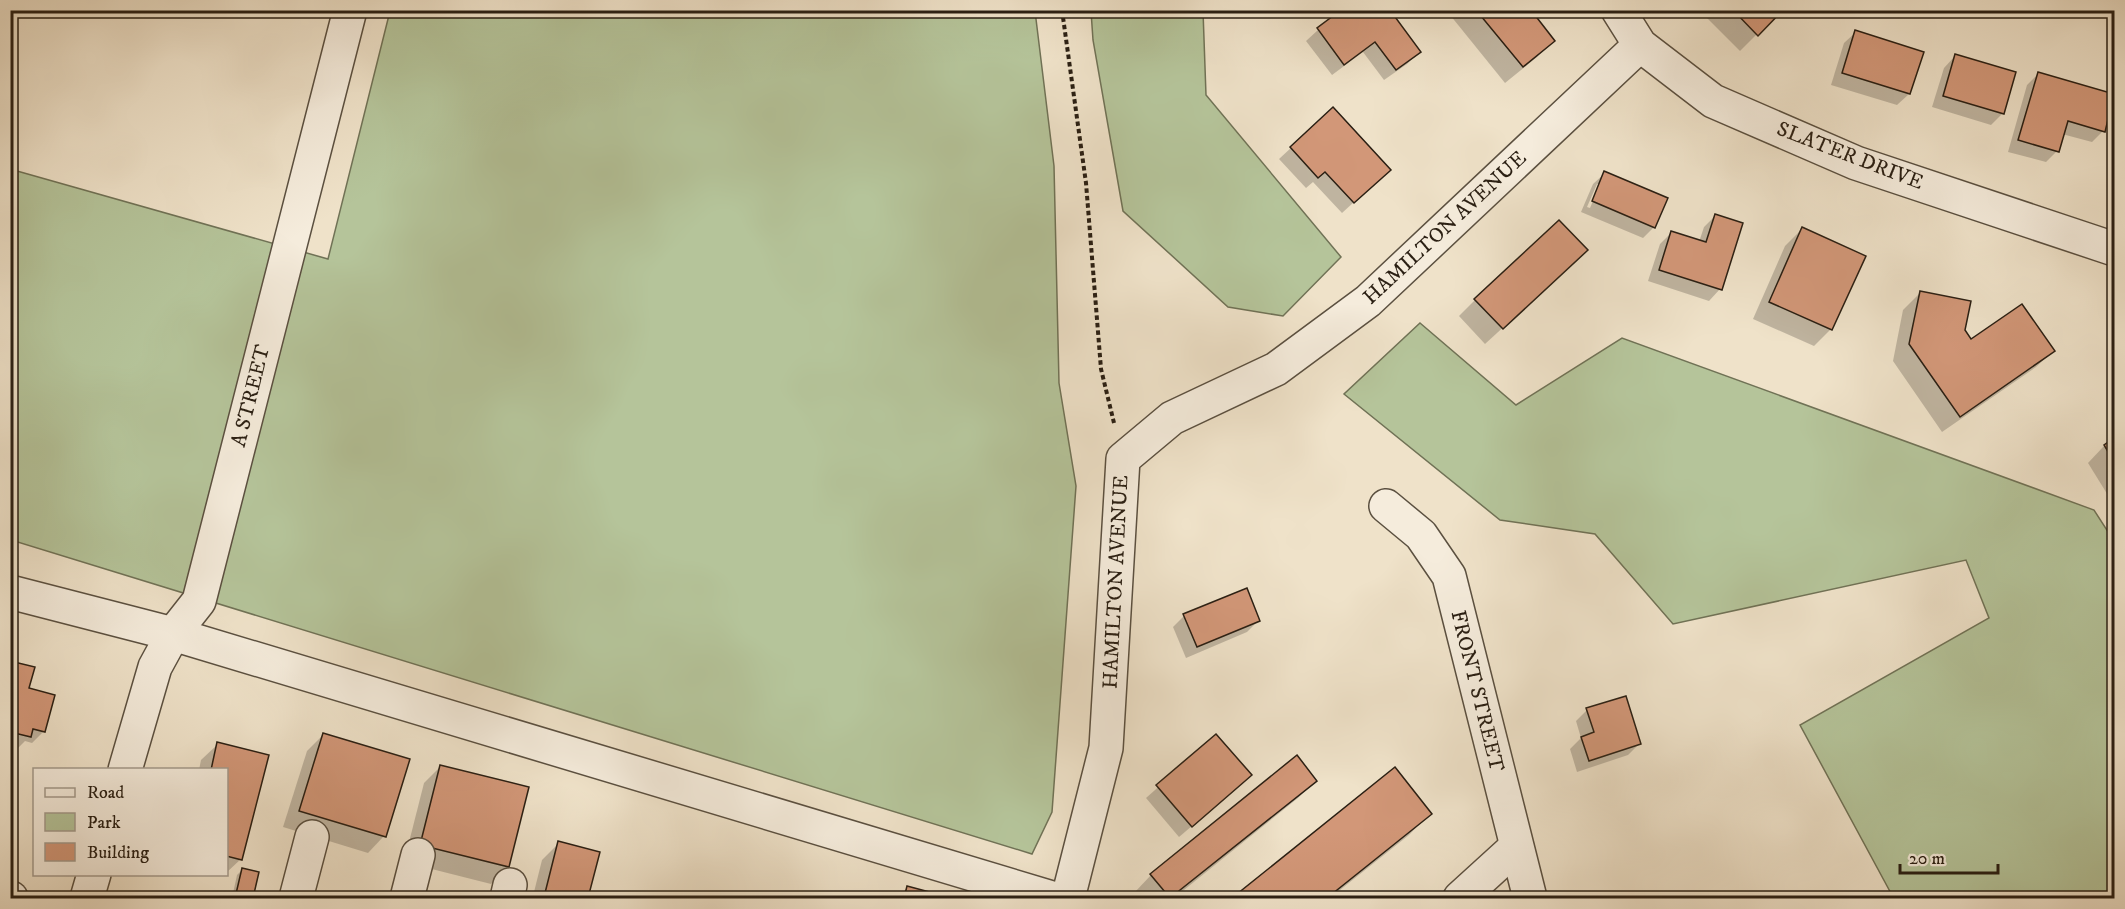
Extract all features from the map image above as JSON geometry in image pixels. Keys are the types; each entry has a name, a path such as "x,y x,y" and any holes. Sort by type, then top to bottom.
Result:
{"street":[{"name":"A STREET","path":"126,768 155,667 173,634 199,601 350,10"},
{"name":"SLATER DRIVE","path":"1618,10 1640,45 1713,101 1845,158 2115,249"},
{"name":"HAMILTON AVENUE","path":"1068,898 1106,748 1123,459 1172,418 1276,369 1368,301 1640,45"},
{"name":"FRONT STREET","path":"1386,506 1421,535 1449,576 1530,898"},
{"path":"10,592 173,634 1052,898"},
{"path":"296,898 312,837"},
{"path":"1460,898 1516,848"},
{"path":"408,898 418,855"},
{"path":"87,898 93,876"}],"path":[{"path":"1062,10 1086,183 1101,369 1123,459"}],"green space":[{"path":"390,11 1035,11 1054,166 1059,383 1076,486 1052,812 1032,854 11,540 10,169 328,259"},
{"path":"1091,11 1203,11 1206,95 1341,257 1283,316 1228,307 1123,211 1093,40"},
{"path":"1420,323 1516,405 1622,338 2094,510 2114,541 2114,898 1951,898 1946,892 1893,897 1800,725 1989,618 1966,560 1673,624 1595,534 1500,520 1344,394"}],"building":[{"path":"1341,10 1390,10 1421,52 1396,70 1375,42 1344,65 1317,28"},
{"path":"1476,10 1531,10 1555,41 1523,67"},
{"path":"1733,10 1783,10 1758,36"},
{"path":"1855,30 1924,52 1910,94 1842,73"},
{"path":"1955,54 2016,72 2004,114 1943,96"},
{"path":"2038,72 2114,94 2105,132 2068,121 2059,152 2018,140"},
{"path":"1333,107 1391,170 1354,203 1325,172 1318,178 1290,147"},
{"path":"1604,171 1668,198 1655,228 1592,201"},
{"path":"1715,214 1743,223 1722,290 1659,270 1671,231 1706,242"},
{"path":"1559,220 1588,250 1503,329 1474,299"},
{"path":"1802,227 1866,256 1832,330 1769,302"},
{"path":"1920,291 1971,301 1965,330 1971,339 2022,304 2055,351 1960,417 1909,344"},
{"path":"2114,438 2114,462 2104,445"},
{"path":"1247,588 1260,621 1197,647 1183,614"},
{"path":"10,661 35,667 29,688 55,695 45,732 33,729 31,737 10,732"},
{"path":"1626,696 1641,744 1589,761 1581,737 1594,732 1586,708"},
{"path":"323,733 410,759 386,837 299,811"},
{"path":"1216,734 1252,775 1192,827 1156,785"},
{"path":"217,742 269,755 242,860 228,856 228,768 211,768"},
{"path":"1297,755 1317,781 1170,898 1150,874"},
{"path":"440,765 529,787 509,867 420,845"},
{"path":"1395,767 1432,814 1327,898 1232,898"},
{"path":"558,841 600,852 588,898 531,898 533,894 544,897"},
{"path":"242,868 259,872 253,898 235,898"},
{"path":"907,886 952,898 904,898"}]}
